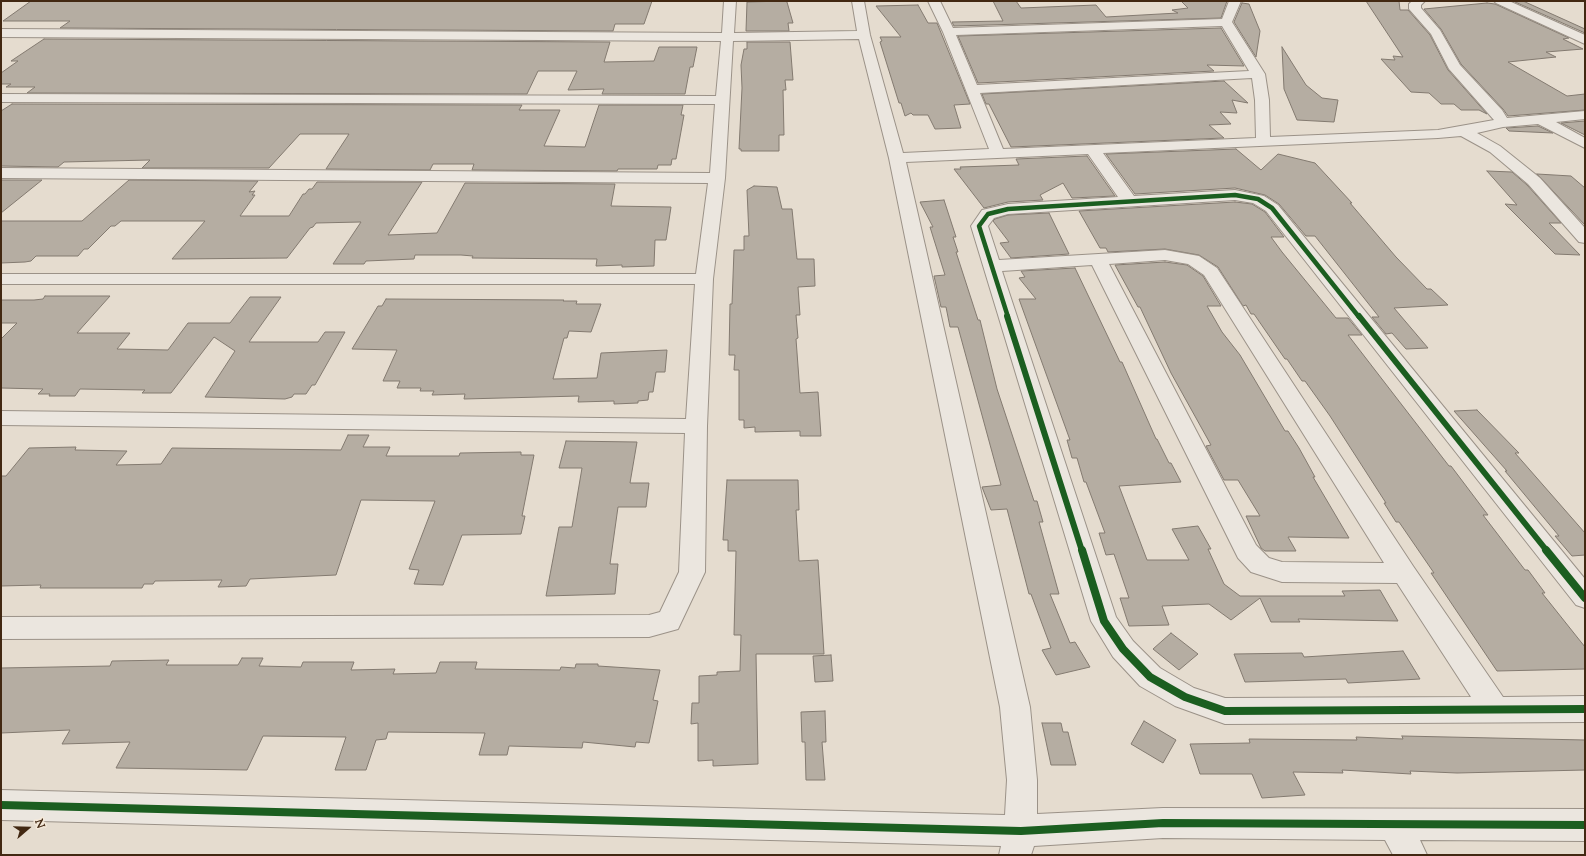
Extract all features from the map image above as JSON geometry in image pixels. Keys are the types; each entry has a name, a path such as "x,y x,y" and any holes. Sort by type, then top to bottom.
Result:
{"street":[{"path":"1,628 649,626 669,621 692,572 696,426 704,279 717,178 724,100 730,1"},
{"path":"858,1 864,35 897,158 1015,707 1022,780 1018,843"},
{"path":"934,1 949,32 998,154"},
{"path":"1226,22 1235,1"},
{"path":"1419,1 1415,4 1415,9 1436,32 1454,66 1466,81 1497,113 1503,123"},
{"path":"1500,1 1585,40"},
{"path":"949,32 1226,22"},
{"path":"1226,22 1258,74 1262,100 1264,142"},
{"path":"1,33 727,37 864,35"},
{"path":"971,89 1258,74"},
{"path":"1,98 724,100"},
{"path":"897,158 1264,142 1463,131 1503,123 1585,115"},
{"path":"1542,120 1585,144"},
{"path":"1463,131 1495,149 1529,176 1585,238"},
{"path":"1093,150 1129,201"},
{"path":"1,173 717,178"},
{"path":"1585,598 1272,208 1258,198 1235,195 1008,209 988,214 979,226 1104,621 1123,649 1150,677 1185,697 1225,711 1585,709"},
{"path":"991,266 1165,255 1193,260 1211,272 1404,573 1496,710"},
{"path":"1098,260 1247,551 1260,565 1282,572 1404,573"},
{"path":"1,279 704,279"},
{"path":"1,418 696,426"},
{"path":"1,805 1018,843 1163,823 1585,825"},
{"path":"1393,823 1411,855"}],"building":[{"path":"31,1 652,1 644,24 615,24 613,31 60,28 70,21 3,21"},
{"path":"993,1 1016,1 1021,8 1096,5 1106,17 1178,13 1172,10 1188,8 1181,1 1227,1 1221,18 954,26 952,22 1003,21"},
{"path":"1366,1 1399,1 1400,10 1408,10 1430,35 1448,70 1487,114 1479,110 1461,110 1454,104 1441,104 1429,93 1411,92 1381,59 1395,60 1393,56 1403,57"},
{"path":"1523,1 1585,29 1585,33 1515,2"},
{"path":"747,2 787,2 793,23 788,23 789,31 746,31"},
{"path":"1242,3 1249,4 1260,31 1256,57 1234,22"},
{"path":"1487,3 1495,4 1569,38 1563,39 1583,49 1546,52 1556,57 1508,62 1567,96 1585,94 1585,110 1508,116 1461,64 1441,29 1424,9"},
{"path":"918,5 928,23 937,23 970,104 954,105 961,128 935,129 928,115 913,115 911,113 905,116 901,103 899,103 880,42 882,41 880,37 901,37 876,6"},
{"path":"1221,28 1244,66 1207,65 1214,71 978,83 958,36"},
{"path":"44,39 610,42 604,62 654,61 659,47 697,47 693,67 690,67 685,94 602,94 604,89 568,90 577,71 538,71 527,94 27,93 35,87 6,87 11,84 1,84 1,73 18,61 11,61"},
{"path":"747,42 790,42 793,80 785,80 786,90 783,90 784,135 779,135 779,151 741,151 741,149 739,149 742,88 741,65 744,49 747,49"},
{"path":"1282,47 1306,85 1322,98 1338,100 1334,122 1297,120 1284,89"},
{"path":"1224,81 1248,103 1232,100 1237,113 1220,112 1231,124 1209,125 1224,138 1011,147 989,104 986,104 982,94"},
{"path":"12,104 522,105 519,110 560,110 544,146 585,147 599,105 683,105 681,115 684,115 676,159 672,159 671,165 658,165 657,169 618,169 617,171 472,170 474,164 433,164 430,170 326,169 349,134 300,134 269,168 142,168 150,160 64,162 58,167 1,166 1,111"},
{"path":"1585,121 1585,135 1561,123"},
{"path":"1538,126 1553,133 1509,131 1506,128"},
{"path":"1236,149 1261,170 1278,154 1315,163 1352,203 1350,203 1396,257 1427,289 1431,289 1448,305 1394,308 1428,348 1406,349 1392,333 1386,334 1372,317 1379,317 1315,236 1306,236 1279,204 1265,195 1235,188 1135,194 1106,154"},
{"path":"1087,156 1115,196 1072,198 1063,183 1040,195 1043,200 1008,202 984,208 954,169 961,169 960,167 1019,165 1016,159"},
{"path":"1487,171 1512,172 1527,185 1561,223 1549,223 1580,255 1555,254 1505,204 1517,205"},
{"path":"1537,174 1571,176 1585,188 1585,225"},
{"path":"1,180 42,180 1,213"},
{"path":"129,180 258,181 249,192 255,191 252,195 255,195 240,216 289,216 303,194 305,194 309,189 312,189 317,182 422,182 388,235 437,233 465,183 615,184 611,206 671,207 666,240 655,240 654,266 596,266 597,259 472,258 473,256 461,255 415,255 414,259 366,261 364,264 333,264 361,222 316,223 310,228 287,258 172,259 205,221 121,221 115,226 111,226 88,249 84,249 78,256 36,256 31,261 1,263 1,221 82,221"},
{"path":"754,186 777,187 782,209 792,209 797,259 814,259 815,286 798,287 800,315 796,315 798,338 796,339 800,393 818,392 821,436 800,436 800,431 755,432 755,427 744,428 744,420 739,420 739,370 734,370 735,355 729,355 730,304 732,304 734,250 744,250 744,236 749,236 747,190"},
{"path":"944,200 956,237 953,237 958,252 956,252 978,320 980,320 997,389 1034,501 1037,501 1043,522 1039,522 1059,594 1050,594 1070,643 1075,642 1090,667 1056,675 1042,650 1051,648 1031,594 1029,594 1007,509 991,510 982,487 1001,485 958,327 950,327 946,307 941,307 934,276 945,275 930,227 933,227 920,202"},
{"path":"1235,202 1252,204 1265,212 1284,237 1271,237 1282,252 1336,318 1348,318 1362,335 1348,335 1449,466 1451,466 1488,515 1483,515 1525,570 1528,570 1545,593 1542,593 1585,647 1585,669 1497,671 1431,573 1434,573 1399,522 1396,522 1384,503 1386,503 1330,416 1305,381 1302,381 1287,359 1285,359 1254,314 1251,314 1246,305 1243,306 1218,267 1199,255 1165,249 1108,252 1106,248 1100,248 1079,211"},
{"path":"1049,213 1069,254 1011,258 1000,243 1009,242 993,221 1008,215"},
{"path":"1165,262 1187,265 1203,276 1221,306 1207,306 1222,332 1240,355 1285,431 1288,431 1299,448 1315,477 1313,477 1349,538 1288,537 1296,551 1265,551 1261,548 1246,516 1260,516 1238,480 1224,480 1206,446 1211,445 1171,373 1140,307 1138,307 1115,265"},
{"path":"1075,268 1120,362 1122,362 1156,439 1181,482 1119,486 1147,560 1189,560 1172,529 1198,526 1211,549 1208,549 1224,584 1240,596 1345,596 1342,591 1380,590 1398,621 1298,619 1300,622 1271,622 1260,598 1231,620 1209,604 1162,606 1169,625 1129,626 1120,598 1129,598 1114,554 1106,555 1099,533 1105,533 1086,482 1084,482 1077,458 1072,458 1067,440 1070,440 1019,299 1036,299 1019,278 1025,277 1021,271"},
{"path":"45,296 110,296 77,333 130,333 117,349 168,350 188,323 230,323 250,297 281,297 249,342 318,342 325,332 345,332 315,385 312,385 306,394 294,394 292,397 285,399 205,397 235,351 214,337 171,393 142,393 145,390 80,389 75,396 49,396 50,394 38,394 43,389 1,388 1,339 17,323 1,323 1,300 34,300 43,299"},
{"path":"386,299 564,300 563,301 577,301 576,304 601,304 591,332 569,331 567,338 564,338 553,379 597,378 601,353 667,350 665,372 656,372 653,392 649,392 648,400 638,401 638,403 614,404 614,401 578,402 579,396 464,399 465,394 432,395 434,391 420,391 421,388 397,388 400,381 383,381 397,350 352,349 378,306 382,306"},
{"path":"1477,410 1519,453 1515,453 1585,533 1585,555 1572,556 1555,536 1559,536 1505,471 1507,471 1454,411"},
{"path":"348,435 369,435 363,447 390,447 386,456 459,456 460,453 521,452 521,455 534,455 522,516 525,516 521,534 462,535 443,585 414,584 419,570 409,569 435,501 361,500 336,575 250,579 246,586 218,587 222,580 155,581 153,584 144,584 142,588 40,588 41,585 1,586 1,476 6,476 29,448 76,447 75,450 127,451 116,465 161,464 172,448 341,450"},
{"path":"566,441 637,442 630,483 649,483 646,507 618,507 610,564 618,564 615,594 546,596 559,527 572,527 582,468 559,468"},
{"path":"727,480 798,480 799,510 796,510 799,561 818,560 824,654 756,654 758,764 713,766 713,760 698,761 698,723 691,724 692,703 699,703 699,676 717,675 717,672 740,671 741,635 734,635 736,551 728,551 728,540 723,540"},
{"path":"1171,633 1198,654 1179,670 1153,649"},
{"path":"1403,651 1420,679 1348,683 1346,679 1245,682 1234,654 1302,653 1304,657"},
{"path":"831,655 833,681 815,682 813,656"},
{"path":"242,658 263,658 259,666 301,667 303,662 354,662 351,670 395,669 393,674 436,673 440,662 477,662 475,669 560,670 561,667 575,668 576,664 598,664 598,666 660,670 653,700 658,701 649,743 636,742 635,747 583,742 582,748 509,746 507,755 479,755 485,733 388,732 386,739 376,740 366,770 335,770 346,737 263,736 247,770 116,768 130,742 62,744 70,730 1,733 1,668 110,666 112,661 169,660 166,665 238,665"},
{"path":"825,711 826,742 822,742 825,780 806,780 805,742 802,742 801,712"},
{"path":"1144,721 1176,740 1163,763 1131,744"},
{"path":"1042,723 1061,723 1063,732 1068,732 1076,765 1051,765"},
{"path":"1402,736 1585,740 1585,770 1457,773 1410,771 1411,774 1342,770 1343,773 1293,772 1305,795 1262,798 1252,774 1200,774 1190,744 1250,743 1249,739 1357,740 1356,737 1403,739"}],"cycle path":[{"path":"1585,598 1272,208 1258,199 1235,195 1008,209 988,214 979,226 1104,621 1123,649 1150,677 1185,697 1225,711 1585,709"},
{"path":"1,805 1021,831 1163,823 1585,825"}]}
